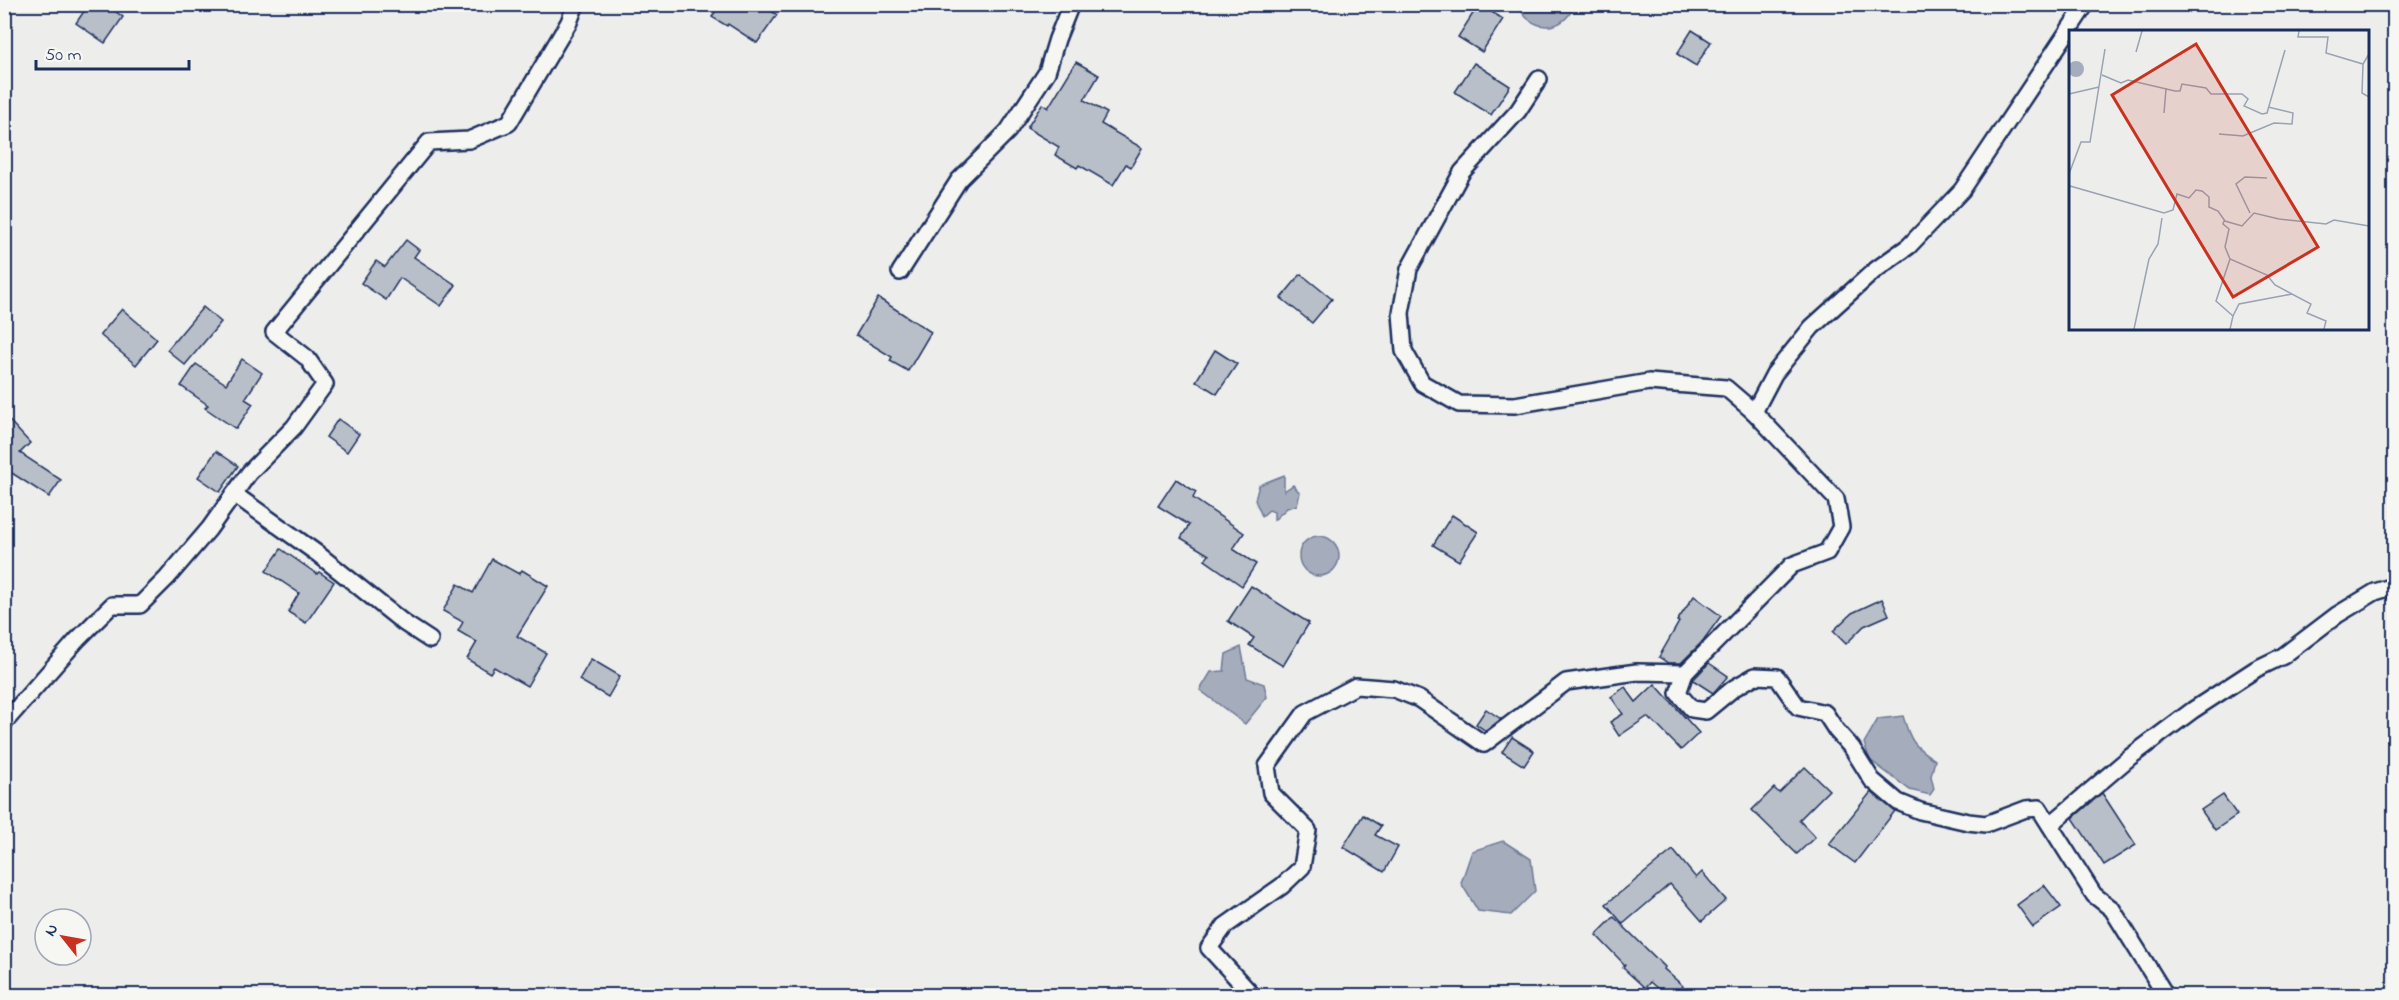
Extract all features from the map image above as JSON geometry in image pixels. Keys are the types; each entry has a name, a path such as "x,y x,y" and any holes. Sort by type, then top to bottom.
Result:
{"street":[{"path":"4,723 77,640 112,605 140,605 167,578 210,528 249,473 294,427 325,384 307,358 274,332 429,142 470,141 509,123 569,22 576,4"},
{"path":"900,272 959,180 1008,131 1047,72 1071,4"},
{"path":"1754,412 1774,374 1812,327 1874,271 1909,246 1962,190 2086,4"},
{"path":"1539,79 1518,111 1462,172 1409,269 1401,313 1404,351 1422,383 1459,404 1503,405 1515,405 1649,382 1726,388 1754,412 1836,499 1841,527 1827,552 1792,565 1685,673 1678,693 1692,708 1706,711 1734,688 1755,676 1777,677 1798,707 1825,713 1852,748 1872,780 1899,802 1920,811 1986,824 2026,809 2039,808 2094,895 2112,909 2166,996"},
{"path":"234,494 318,554 404,623 430,640"},
{"path":"2050,825 2130,757 2193,710 2256,669 2283,656 2337,615 2375,592 2394,586"},
{"path":"1253,996 1209,948 1225,926 1282,886 1302,867 1308,830 1271,793 1267,766 1305,712 1356,686 1394,689 1419,699 1484,744 1566,682 1636,672 1685,673"}],"water":[{"path":"1518,5 1574,5 1563,21 1546,26 1538,25 1530,20"},
{"path":"1284,475 1284,491 1293,485 1300,493 1297,505 1287,508 1274,520 1274,512 1269,510 1262,516 1255,500 1259,485"},
{"path":"1319,536 1333,542 1339,556 1333,570 1319,576 1305,570 1299,556 1305,542"},
{"path":"1241,647 1247,678 1264,684 1267,697 1245,724 1200,690 1211,672 1224,671 1226,654"},
{"path":"1903,716 1913,742 1935,760 1931,776 1934,789 1930,795 1910,790 1870,760 1864,743 1878,719"},
{"path":"1503,841 1531,859 1535,891 1511,915 1478,911 1461,883 1472,851"}],"building":[{"path":"89,4 105,4 123,17 105,43 76,23"},
{"path":"720,4 761,4 777,15 757,43 728,24 727,26 712,17"},
{"path":"1479,4 1503,19 1482,52 1458,37"},
{"path":"1692,30 1711,42 1696,66 1677,54"},
{"path":"1076,62 1099,75 1084,100 1107,113 1101,124 1142,148 1131,167 1126,164 1113,185 1079,165 1077,168 1055,155 1059,147 1027,128 1042,104 1048,108"},
{"path":"1474,63 1510,86 1491,115 1455,92"},
{"path":"406,240 419,250 414,257 456,285 441,306 400,278 386,300 361,283 376,261 385,267"},
{"path":"1301,274 1332,299 1312,323 1281,298"},
{"path":"878,298 931,332 908,371 890,361 892,357 856,335"},
{"path":"203,307 221,322 185,365 167,350"},
{"path":"122,309 157,339 136,365 100,335"},
{"path":"1215,350 1237,364 1217,394 1196,381"},
{"path":"242,359 262,373 245,399 253,404 236,429 205,408 208,405 181,386 196,364 226,384"},
{"path":"4,415 30,443 20,453 61,480 49,497 4,468"},
{"path":"338,419 359,434 347,452 326,437"},
{"path":"216,451 238,466 220,492 198,477"},
{"path":"1176,479 1196,492 1193,498 1244,533 1233,549 1256,564 1242,586 1205,560 1209,555 1181,538 1189,525 1158,506"},
{"path":"1452,515 1478,532 1459,561 1433,545"},
{"path":"281,549 317,574 319,572 334,582 306,623 288,612 299,593 266,571"},
{"path":"492,559 519,574 522,570 548,586 517,636 546,653 527,686 494,667 490,673 467,659 477,642 458,631 463,622 443,611 458,584 473,593"},
{"path":"1251,586 1309,623 1283,666 1249,645 1254,638 1228,621"},
{"path":"1694,596 1721,616 1702,642 1681,663 1668,663 1659,657 1679,622 1677,621"},
{"path":"1882,599 1889,615 1864,626 1846,644 1833,631 1852,613"},
{"path":"591,659 620,676 608,697 579,680"},
{"path":"1709,663 1728,676 1713,693 1693,680"},
{"path":"1655,684 1699,733 1681,750 1647,717 1619,736 1610,722 1623,714 1611,697 1625,687 1636,702"},
{"path":"1486,709 1501,719 1486,731 1476,724"},
{"path":"1512,737 1534,751 1524,766 1502,752"},
{"path":"1805,767 1829,790 1799,820 1815,837 1797,854 1752,810 1774,788 1779,793"},
{"path":"1871,792 1895,811 1855,863 1829,844"},
{"path":"2102,793 2136,845 2104,865 2073,818"},
{"path":"2223,795 2237,815 2215,830 2201,810"},
{"path":"1363,815 1381,826 1375,835 1398,847 1384,872 1343,847"},
{"path":"1673,850 1696,878 1702,872 1726,900 1702,921 1670,884 1623,924 1606,904"},
{"path":"2044,885 2061,907 2033,927 2017,905"},
{"path":"1614,917 1683,986 1675,996 1666,996 1650,982 1645,988 1623,968 1625,965 1596,935"}]}
